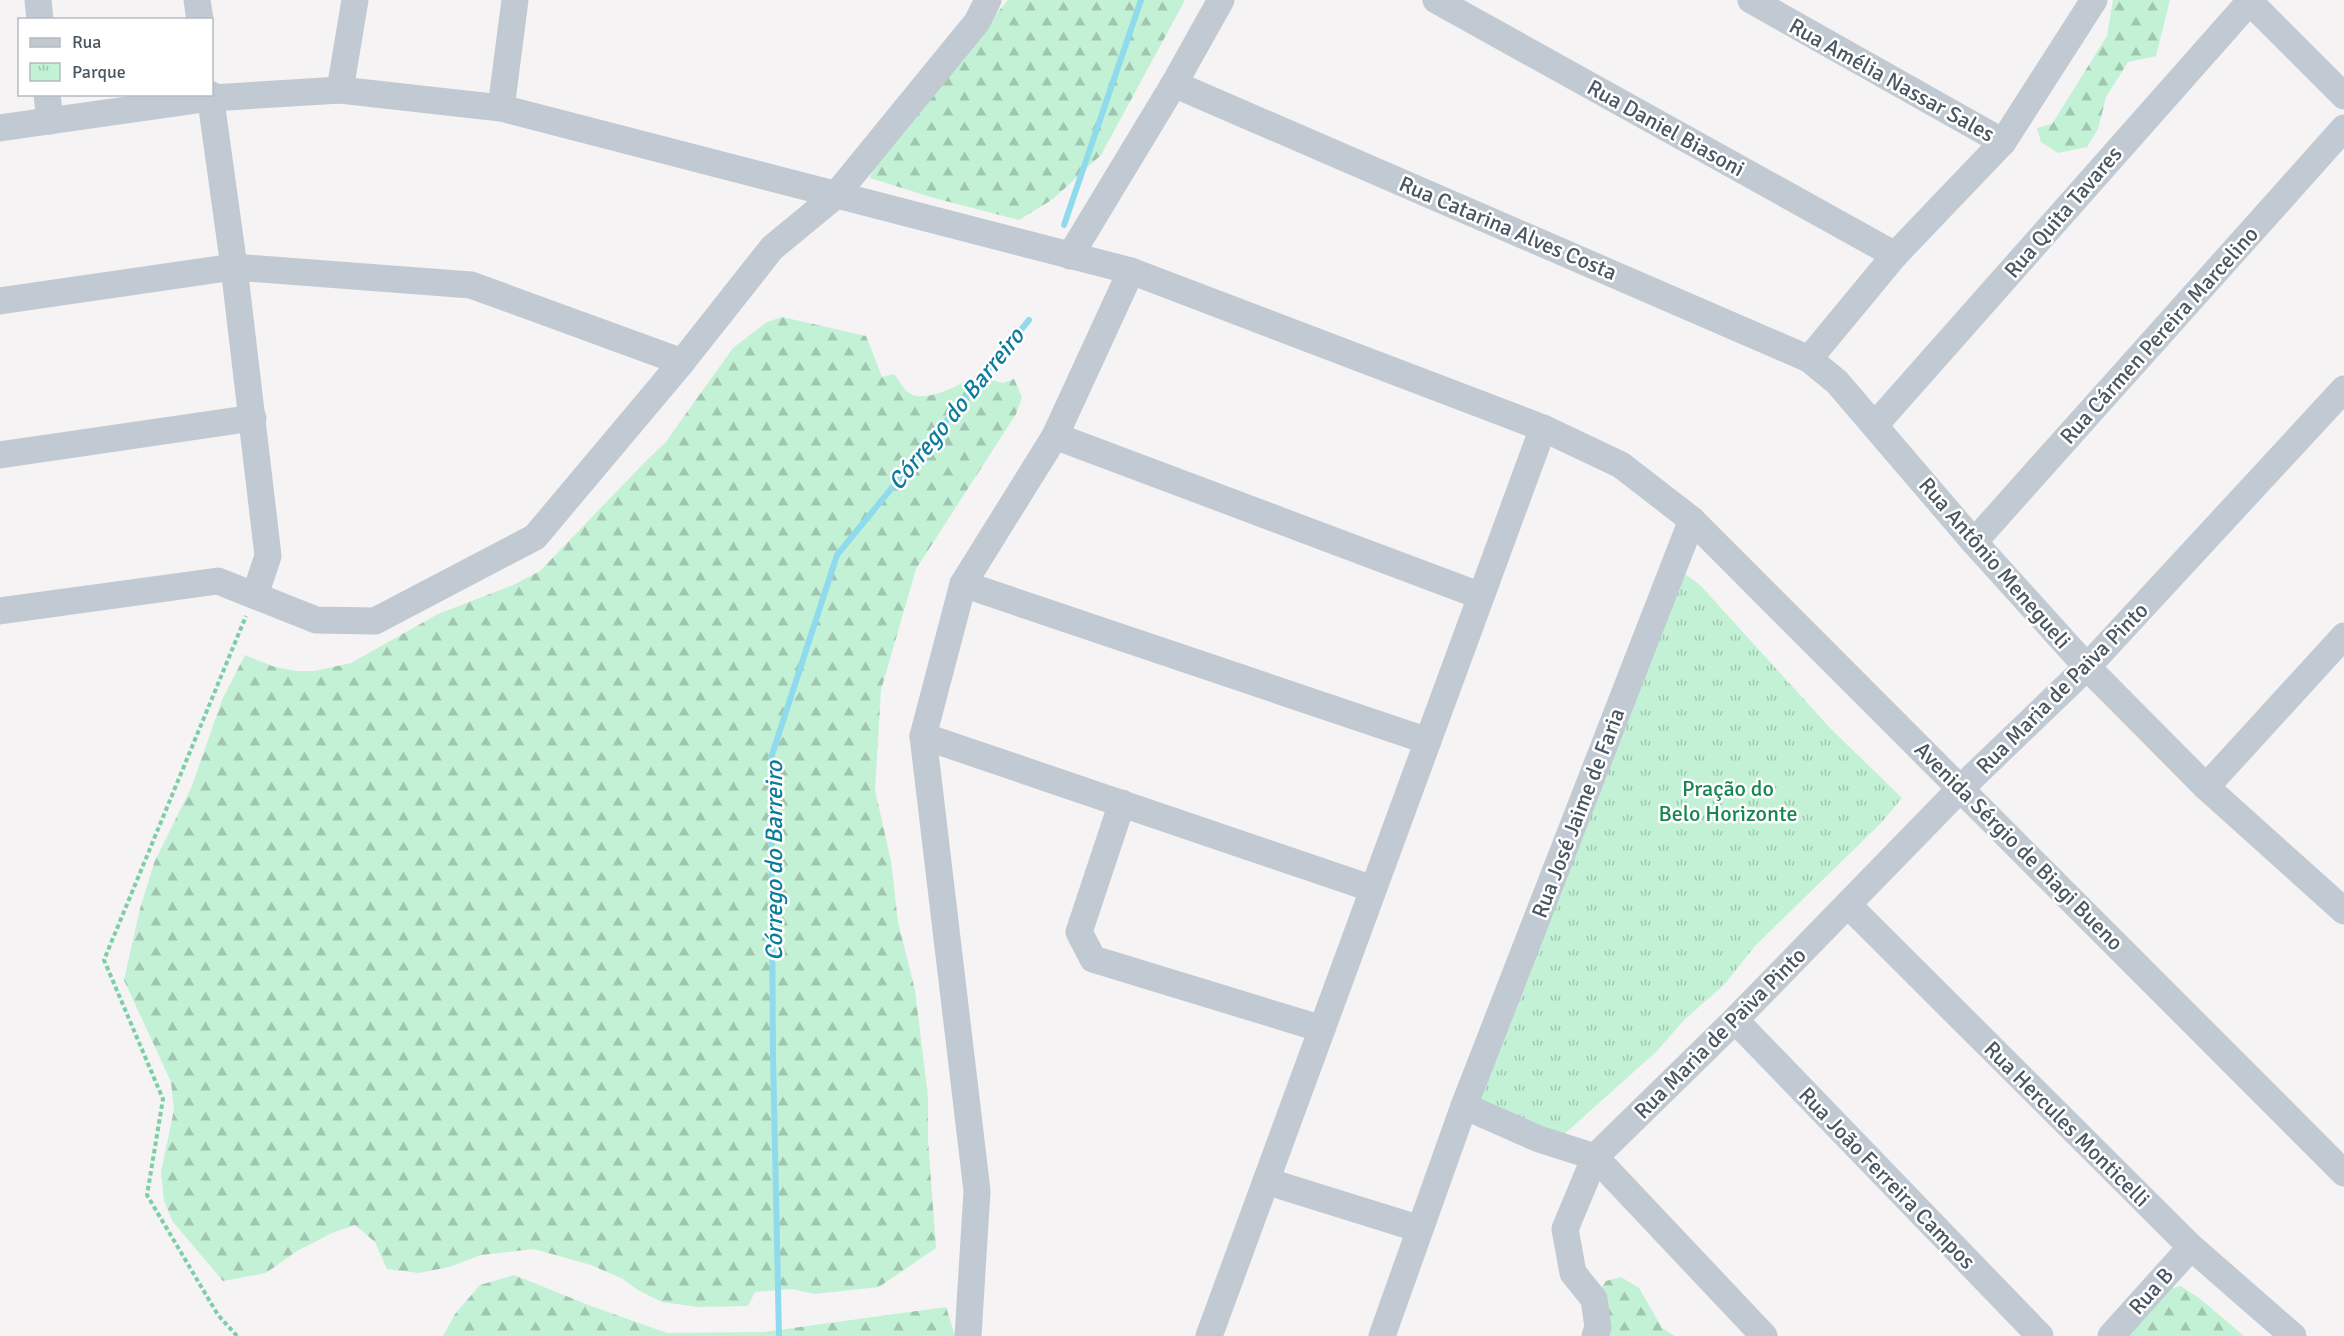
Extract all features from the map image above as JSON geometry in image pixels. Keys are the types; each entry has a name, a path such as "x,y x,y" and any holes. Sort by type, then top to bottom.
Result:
{"street":[{"path":"38,0 40,18"},
{"path":"197,0 200,18"},
{"path":"340,90 355,0"},
{"path":"501,108 515,0"},
{"path":"0,611 218,581 316,620 375,621 535,537 682,362 772,248 835,196 977,22 988,0"},
{"path":"1070,256 1174,84 1221,0"},
{"name":"Rua Daniel Biasoni","path":"1436,0 1895,255"},
{"name":"Rua Amélia Nassar Sales","path":"1751,0 2002,142"},
{"path":"2249,0 2344,96"},
{"name":"Rua Quita Tavares","path":"1875,425 2249,0"},
{"path":"1809,358 1895,255 2002,142 2089,2"},
{"name":"Rua Catarina Alves Costa","path":"1174,84 1809,358 1837,382"},
{"name":"Avenida Sérgio de Biagi Bueno","path":"0,128 49,108 340,90 501,108 1131,271 1543,428 1621,465 1692,520 2344,1173"},
{"path":"210,97 234,267 268,556 255,595"},
{"name":"Rua Cármen Pereira Marcelino","path":"1974,542 2344,128"},
{"path":"0,301 234,267 471,285 682,362"},
{"path":"968,1336 977,1191 923,736 963,584 1055,436 1131,271"},
{"name":"Rua Antônio Menegueli","path":"1837,382 1974,542 2087,667 2206,787 2342,905"},
{"name":"Rua Maria de Paiva Pinto","path":"1595,1157 1735,1020 1961,788 2087,667 2344,389"},
{"path":"0,455 253,418"},
{"path":"1209,1336 1543,428"},
{"path":"1055,436 1481,596"},
{"name":"Rua José Jaime de Faria","path":"1382,1336 1464,1106 1692,520"},
{"path":"963,584 1428,741"},
{"path":"2206,787 2344,636"},
{"path":"923,736 1373,889"},
{"path":"1122,803 1079,933 1093,959 1322,1029"},
{"name":"Rua Hercules Monticelli","path":"1848,905 2191,1247 2293,1336"},
{"name":"Rua João Ferreira Campos","path":"1735,1020 2040,1336"},
{"path":"1464,1106 1539,1139 1595,1157 1764,1336"},
{"path":"1595,1157 1565,1229 1573,1273 1594,1299 1598,1327 1595,1336"},
{"path":"1266,1181 1420,1228"},
{"name":"Rua B","path":"2111,1336 2191,1247"}],"path":[{"path":"237,1336 218,1315 147,1195 163,1099 104,960 255,595"}],"green space":[{"path":"1008,0 1185,0 1101,155 1053,199 1019,220 934,198 870,178 877,157"},
{"path":"2113,0 2170,0 2156,56 2128,62 2106,97 2098,129 2087,147 2058,153 2041,142 2037,128 2052,124 2107,36"},
{"path":"782,317 866,336 882,377 894,374 909,393 916,396 942,392 975,376 1003,383 1014,379 1022,397 1016,414 916,569 881,690 875,790 891,861 898,922 915,990 928,1097 928,1140 936,1248 879,1287 814,1294 793,1289 755,1292 748,1306 698,1307 662,1302 638,1290 623,1279 591,1265 534,1249 481,1255 449,1267 419,1273 387,1269 375,1242 355,1225 332,1233 297,1251 266,1273 223,1281 173,1222 164,1201 161,1172 174,1110 171,1082 124,980 140,909 154,863 192,786 222,700 245,655 272,666 295,671 314,671 351,663 438,614 513,585 540,571 665,443 733,348 767,322"},
{"name":"Pração do Belo Horizonte","path":"1684,573 1701,586 1831,729 1902,798 1881,823 1755,946 1724,985 1685,1019 1656,1052 1561,1137 1475,1103"},
{"path":"514,1275 667,1333 764,1332 946,1307 955,1336 443,1336 455,1314 480,1285"},
{"path":"1621,1277 1639,1288 1662,1328 1675,1336 1586,1336 1595,1298 1606,1281"},
{"path":"2180,1286 2198,1297 2244,1336 2122,1336 2163,1291"}],"waterway":[{"name":"Córrego do Barreiro","path":"1064,225 1141,0"},
{"name":"Córrego do Barreiro","path":"779,1336 773,1056 771,758 837,555 1029,320"}]}
